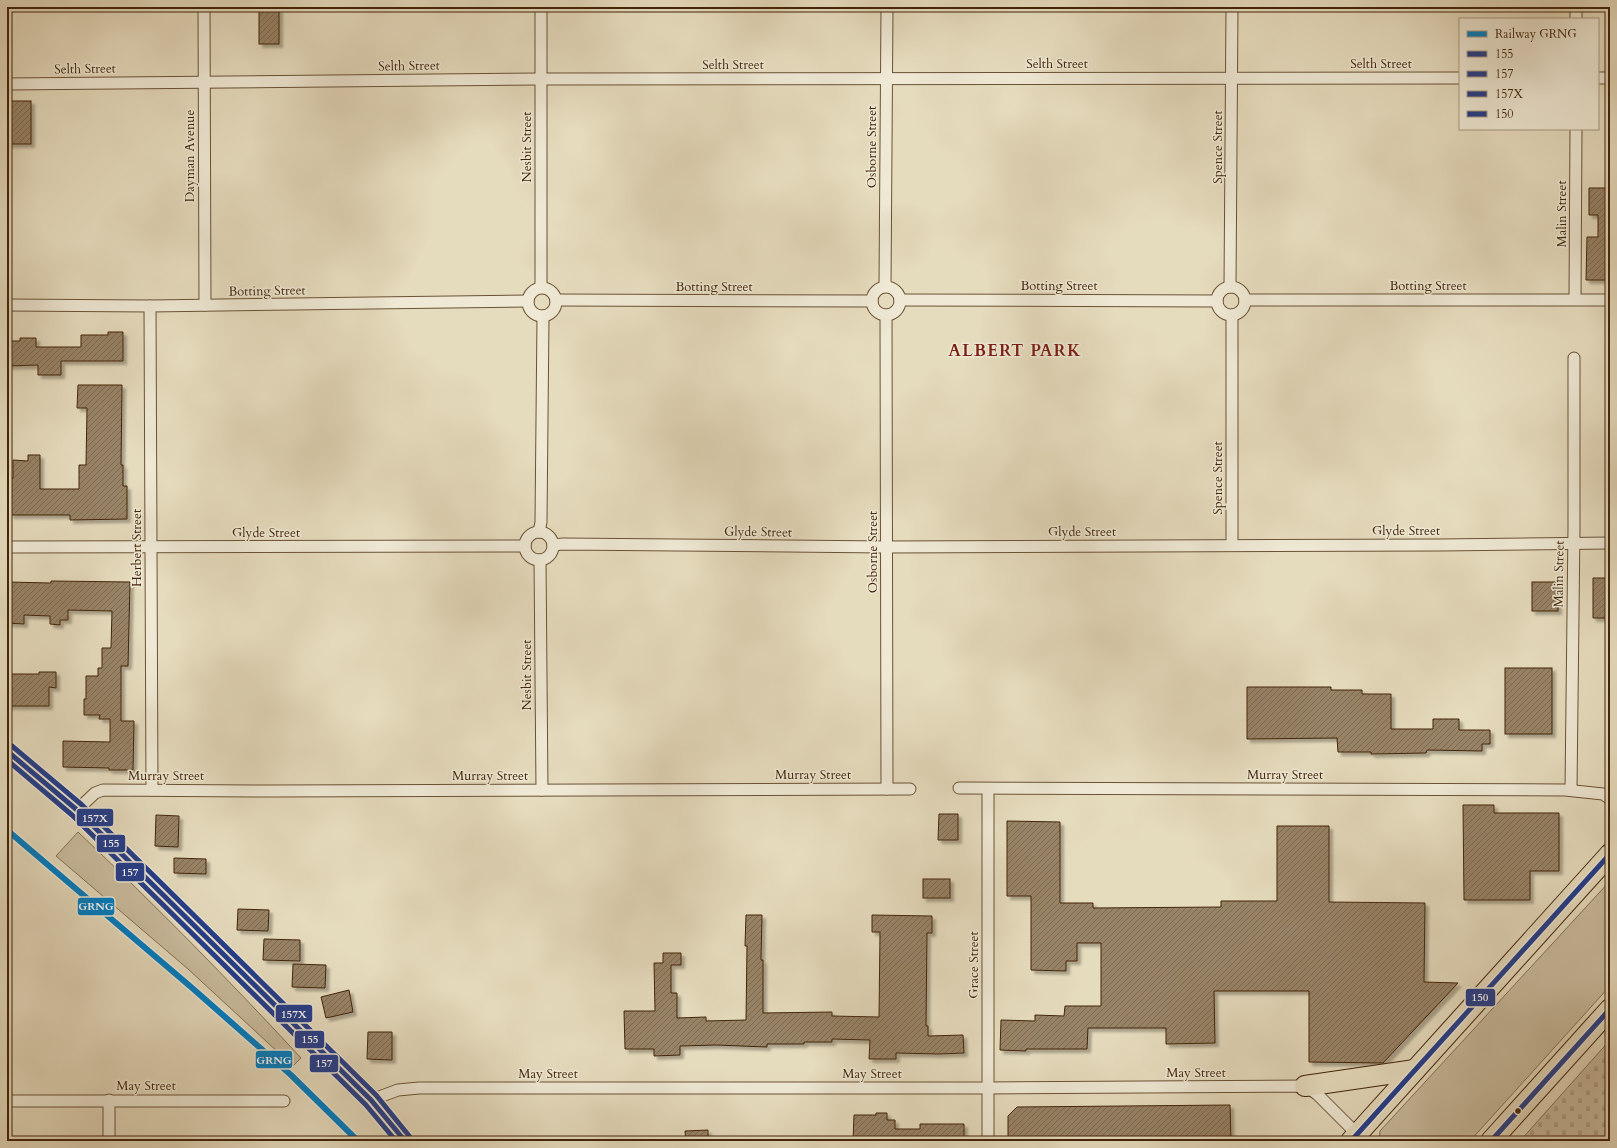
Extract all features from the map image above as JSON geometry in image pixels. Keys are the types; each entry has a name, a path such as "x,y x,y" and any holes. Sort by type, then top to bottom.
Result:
{"highway":[{"path":"1358,1139 1415,1070 1610,854"},
{"path":"1491,1141 1610,1009"},
{"path":"1305,1086 1415,1070"}],"main road":[{"path":"7,751 77,810 371,1100 405,1141"}],"street":[{"name":"Dayman Avenue","path":"204,7 203,82 205,305"},
{"name":"Nesbit Street","path":"541,7 541,287"},
{"name":"Osborne Street","path":"885,286 887,7"},
{"name":"Spence Street","path":"1230,287 1232,7"},
{"path":"1576,7 1576,18"},
{"name":"Selth Street","path":"7,84 541,79 1459,78"},
{"path":"1599,78 1610,78"},
{"name":"Malin Street","path":"1575,300 1576,130"},
{"path":"885,286 892,288 898,293 900,300 894,313 886,315 879,313 874,308 872,301 874,294 878,289 885,286"},
{"path":"541,287 548,288 554,293 556,300 554,309 549,314 543,316 537,315 531,310 528,302 530,295 534,290 541,287"},
{"path":"1230,287 1239,289 1245,300 1243,308 1236,314 1232,315 1227,314 1220,309 1217,301 1220,293 1230,287"},
{"name":"Botting Street","path":"556,300 872,301"},
{"name":"Botting Street","path":"900,300 1217,301"},
{"name":"Botting Street","path":"1245,300 1610,300"},
{"name":"Botting Street","path":"7,305 150,306 528,302"},
{"name":"Herbert Street","path":"150,306 152,790"},
{"name":"Osborne Street","path":"886,315 887,789"},
{"name":"Spence Street","path":"1232,315 1232,545"},
{"path":"538,532 541,522 543,316"},
{"name":"Malin Street","path":"1571,790 1574,543 1574,358"},
{"path":"538,532 547,534 553,545 551,554 544,559 535,560 528,554 525,546 528,538 534,533 538,532"},
{"name":"Glyde Street","path":"553,545 886,547 1610,543"},
{"name":"Glyde Street","path":"7,547 525,546"},
{"name":"Nesbit Street","path":"540,560 542,790"},
{"name":"Murray Street","path":"959,788 1571,790 1603,794 1610,799"},
{"name":"Murray Street","path":"77,810 95,793 102,790 271,791 910,789"},
{"name":"Grace Street","path":"988,789 988,1141"},
{"path":"1305,1086 1317,1094 1358,1139"},
{"name":"May Street","path":"371,1100 398,1090 419,1088 988,1088 1305,1086"},
{"path":"109,1100 109,1141"},
{"name":"May Street","path":"7,1101 284,1101"}],"green space":[{"path":"78,832 191,943 301,1058 293,1066 188,969 56,856"},
{"path":"1610,881 1610,986 1470,1141 1379,1141 1380,1131"},
{"path":"1610,1040 1610,1141 1520,1141"}],"building":[{"path":"259,7 279,7 279,44 259,44"},
{"path":"7,101 31,101 31,144 7,144"},
{"path":"1589,188 1610,188 1610,280 1586,280 1587,237 1598,237 1598,215 1589,215"},
{"path":"108,332 123,332 123,361 61,361 61,375 38,375 38,365 7,366 7,341 20,341 20,338 36,338 36,347 81,347 81,335 108,335"},
{"path":"78,385 122,385 121,465 123,465 123,486 127,486 127,519 70,520 70,515 10,515 10,478 13,478 13,460 28,461 28,455 40,455 40,489 79,489 79,465 86,465 87,408 77,408"},
{"path":"1593,578 1610,578 1610,608 1606,608 1606,618 1593,618"},
{"path":"51,581 130,582 128,666 121,666 121,721 134,721 133,770 63,767 63,741 110,742 110,719 99,719 100,715 84,715 84,699 86,699 86,676 98,676 98,668 102,668 102,648 111,648 112,611 68,610 68,620 60,620 60,625 50,624 50,616 24,615 24,624 7,623 8,582 51,583"},
{"path":"1532,582 1558,582 1558,611 1532,611"},
{"path":"1505,668 1552,668 1552,734 1505,734"},
{"path":"39,672 56,672 56,688 49,687 49,706 7,706 7,674 39,674"},
{"path":"1247,687 1331,687 1331,690 1362,690 1362,694 1391,694 1391,729 1433,729 1433,719 1459,719 1459,730 1490,730 1490,744 1482,744 1482,751 1427,750 1426,753 1371,754 1371,752 1338,752 1337,738 1247,739"},
{"path":"1463,805 1494,805 1494,813 1559,813 1559,871 1530,871 1530,900 1464,900"},
{"path":"939,814 958,814 958,840 938,840"},
{"path":"156,815 179,816 178,847 155,846"},
{"path":"1007,821 1060,822 1060,903 1093,903 1093,908 1221,907 1221,901 1277,901 1277,826 1329,826 1329,902 1425,903 1424,982 1458,983 1383,1063 1309,1062 1309,991 1214,991 1215,1043 1166,1044 1166,1028 1088,1028 1087,1049 1026,1049 1026,1051 1000,1050 1001,1020 1035,1021 1035,1015 1064,1016 1065,1006 1101,1006 1101,943 1077,943 1077,961 1066,961 1066,971 1031,970 1031,896 1007,896"},
{"path":"174,858 206,859 206,874 174,873"},
{"path":"923,879 950,879 950,898 923,898"},
{"path":"238,909 269,910 268,931 237,930"},
{"path":"746,915 762,915 761,960 763,960 763,1013 832,1012 832,1016 879,1017 880,932 872,932 872,915 932,916 932,933 927,933 926,1026 928,1026 928,1036 963,1035 964,1053 896,1053 896,1059 869,1059 870,1040 832,1039 832,1042 767,1044 767,1047 716,1045 680,1046 680,1055 654,1056 654,1049 625,1049 624,1011 655,1011 654,963 663,963 663,953 681,953 681,965 671,965 671,993 677,993 677,1018 706,1017 706,1021 746,1020"},
{"path":"264,939 300,940 300,961 263,960"},
{"path":"293,964 326,965 325,988 292,987"},
{"path":"349,990 353,1012 326,1018 321,997"},
{"path":"368,1032 392,1032 392,1060 367,1059"},
{"path":"1230,1105 1231,1141 1008,1141 1008,1116 1017,1107"},
{"path":"876,1113 887,1113 887,1120 895,1120 895,1129 920,1129 920,1124 964,1124 964,1140 853,1141 854,1115 876,1115"},
{"path":"708,1130 708,1141 686,1141 685,1131"}],"rail line":[{"name":"GRNG","path":"7,830 191,987 291,1075 358,1141"}],"transit line":[{"name":"157X","path":"12,746 82,805 376,1095 410,1137"},
{"name":"155","path":"7,751 77,810 371,1100 405,1141"},
{"name":"157","path":"7,760 72,815 366,1105 396,1141"},
{"name":"150","path":"1351,1141 1610,854"},
{"name":"150","path":"1491,1141 1610,1009"}],"district":[{"name":"ALBERT PARK","path":"1015,350"}]}
